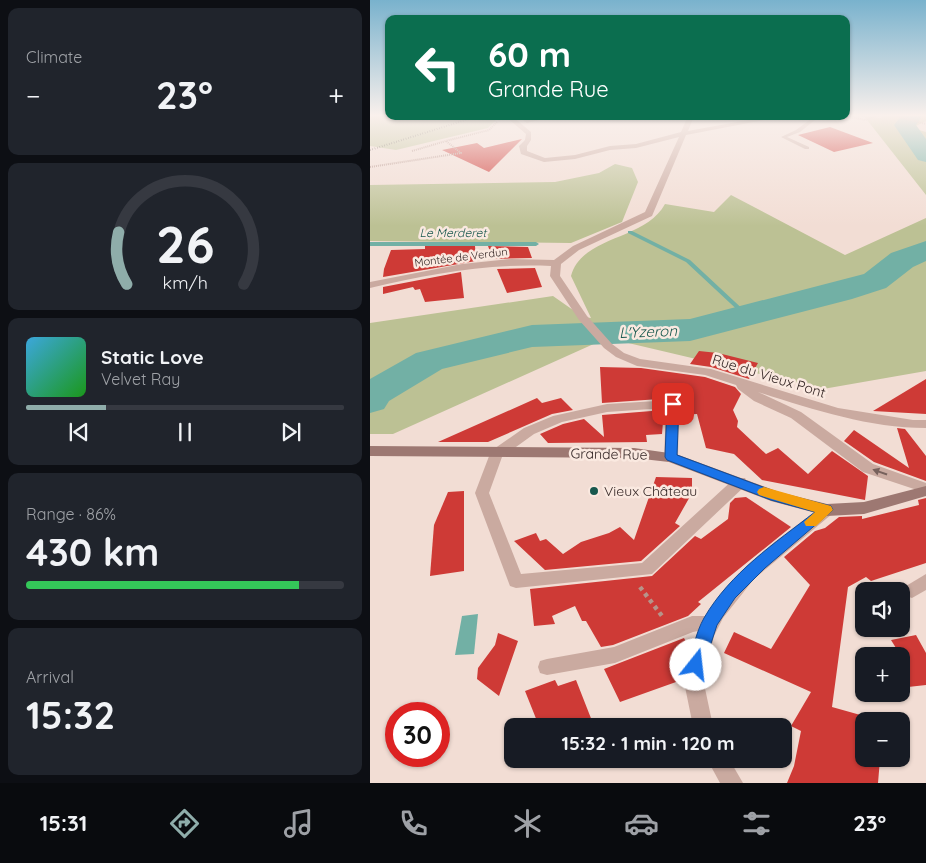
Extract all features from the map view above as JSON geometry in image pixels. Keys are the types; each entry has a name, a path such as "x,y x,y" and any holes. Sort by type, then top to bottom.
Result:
{"street":[{"path":"525,153 544,160 575,158 594,153"},
{"path":"556,263 576,248 650,214 675,153"},
{"name":"Montée de Verdun","path":"370,285 401,277 467,267 539,261 556,263"},
{"name":"Rue du Vieux Pont","path":"556,263 554,276 583,318 608,346 620,355 637,362 707,372 837,412 913,424 926,424"},
{"path":"736,381 758,398 796,415 868,468 926,490"},
{"path":"671,457 673,404 607,408 558,420 529,431 496,454 482,493 516,581 646,570 740,482"},
{"name":"Grande Rue","path":"370,451 476,452 496,454 634,453 671,457 776,497 827,510 864,508 926,490"},
{"path":"701,718 693,681 700,650 710,623 730,593 760,564 827,510"},
{"path":"546,667 615,655 692,624 710,623"},
{"path":"723,768 732,783"}],"path":[{"path":"370,167 459,153"}],"green space":[{"path":"893,153 926,153 926,195"},
{"path":"615,164 632,168 638,182 622,222 571,243 370,241 370,185 555,182 599,173"},
{"path":"731,195 845,255 926,218 926,371 823,389 607,338 393,434 370,434 370,323 553,296 583,317 591,318 571,276 577,263 588,253 600,245 643,225 656,216 665,204 714,212"}],"water":[{"path":"478,614 474,654 455,655 462,616"}],"building":[{"path":"447,153 508,153 489,172"},
{"path":"425,246 475,246 476,261 383,277 391,250 425,249"},
{"path":"488,246 528,247 532,258 493,259"},
{"path":"535,268 542,287 507,293 497,269"},
{"path":"461,272 464,298 425,302 420,289 415,290 413,287 383,294 383,287"},
{"path":"699,351 718,353 758,363 749,379 711,367 690,364"},
{"path":"600,367 641,368 705,377 735,387 741,394 733,410 738,421 737,427 766,454 778,448 808,474 832,451 868,476 865,500 762,480 734,454 706,448 697,414 681,415 681,404 674,398 602,403"},
{"path":"926,379 926,414 873,411"},
{"path":"537,398 542,403 561,398 573,410 552,414 488,442 438,442"},
{"path":"664,410 662,434 646,435 647,442 548,443 540,434 563,424 584,419 604,437 602,415"},
{"path":"897,428 905,429 926,456 926,481 874,462 844,441 854,430 909,468"},
{"path":"656,477 692,478 692,493 675,523 680,526 641,561 545,570 514,541 536,533 540,541 546,539 563,554 581,542 609,533 620,527 634,540"},
{"path":"464,491 464,571 430,576 434,525 448,492"},
{"path":"746,497 791,527 698,602 701,604 688,616 613,645 601,647 586,621 582,621 575,606 552,616 555,624 534,626 530,589 652,576 695,536 701,539 728,519 730,503 735,498"},
{"path":"926,498 926,563 871,581 866,577 848,587 832,707 855,713 855,767 879,767 878,783 787,783 794,766 801,731 792,726 792,724 811,692 724,653 734,632 771,649 810,585 784,557 815,531 825,528 839,517 862,516 862,519 919,505 918,500"},
{"path":"498,633 518,641 499,696 477,679 478,668 495,645"},
{"path":"916,635 926,653 926,685 910,687 910,647 895,647 891,640"},
{"path":"684,638 690,650 676,674 676,682 620,702 604,669"},
{"path":"555,680 558,686 576,680 591,718 536,718 525,691"}],"waterway":[{"name":"Le Merderet","path":"630,232 688,261 747,316"},
{"name":"Le Merderet","path":"370,244 536,244"},
{"name":"L'Yzeron","path":"370,400 373,394 429,361 532,336 620,331 690,330 840,292 875,281 902,260 926,250"}],"slow traffic":[{"path":"764,492 776,497 827,510 811,522"}],"place":[{"name":"Vieux Château","path":"594,491"}],"route":[{"path":"673,404 671,457 776,497 827,510 760,564 730,593 710,623 696,665"}]}
